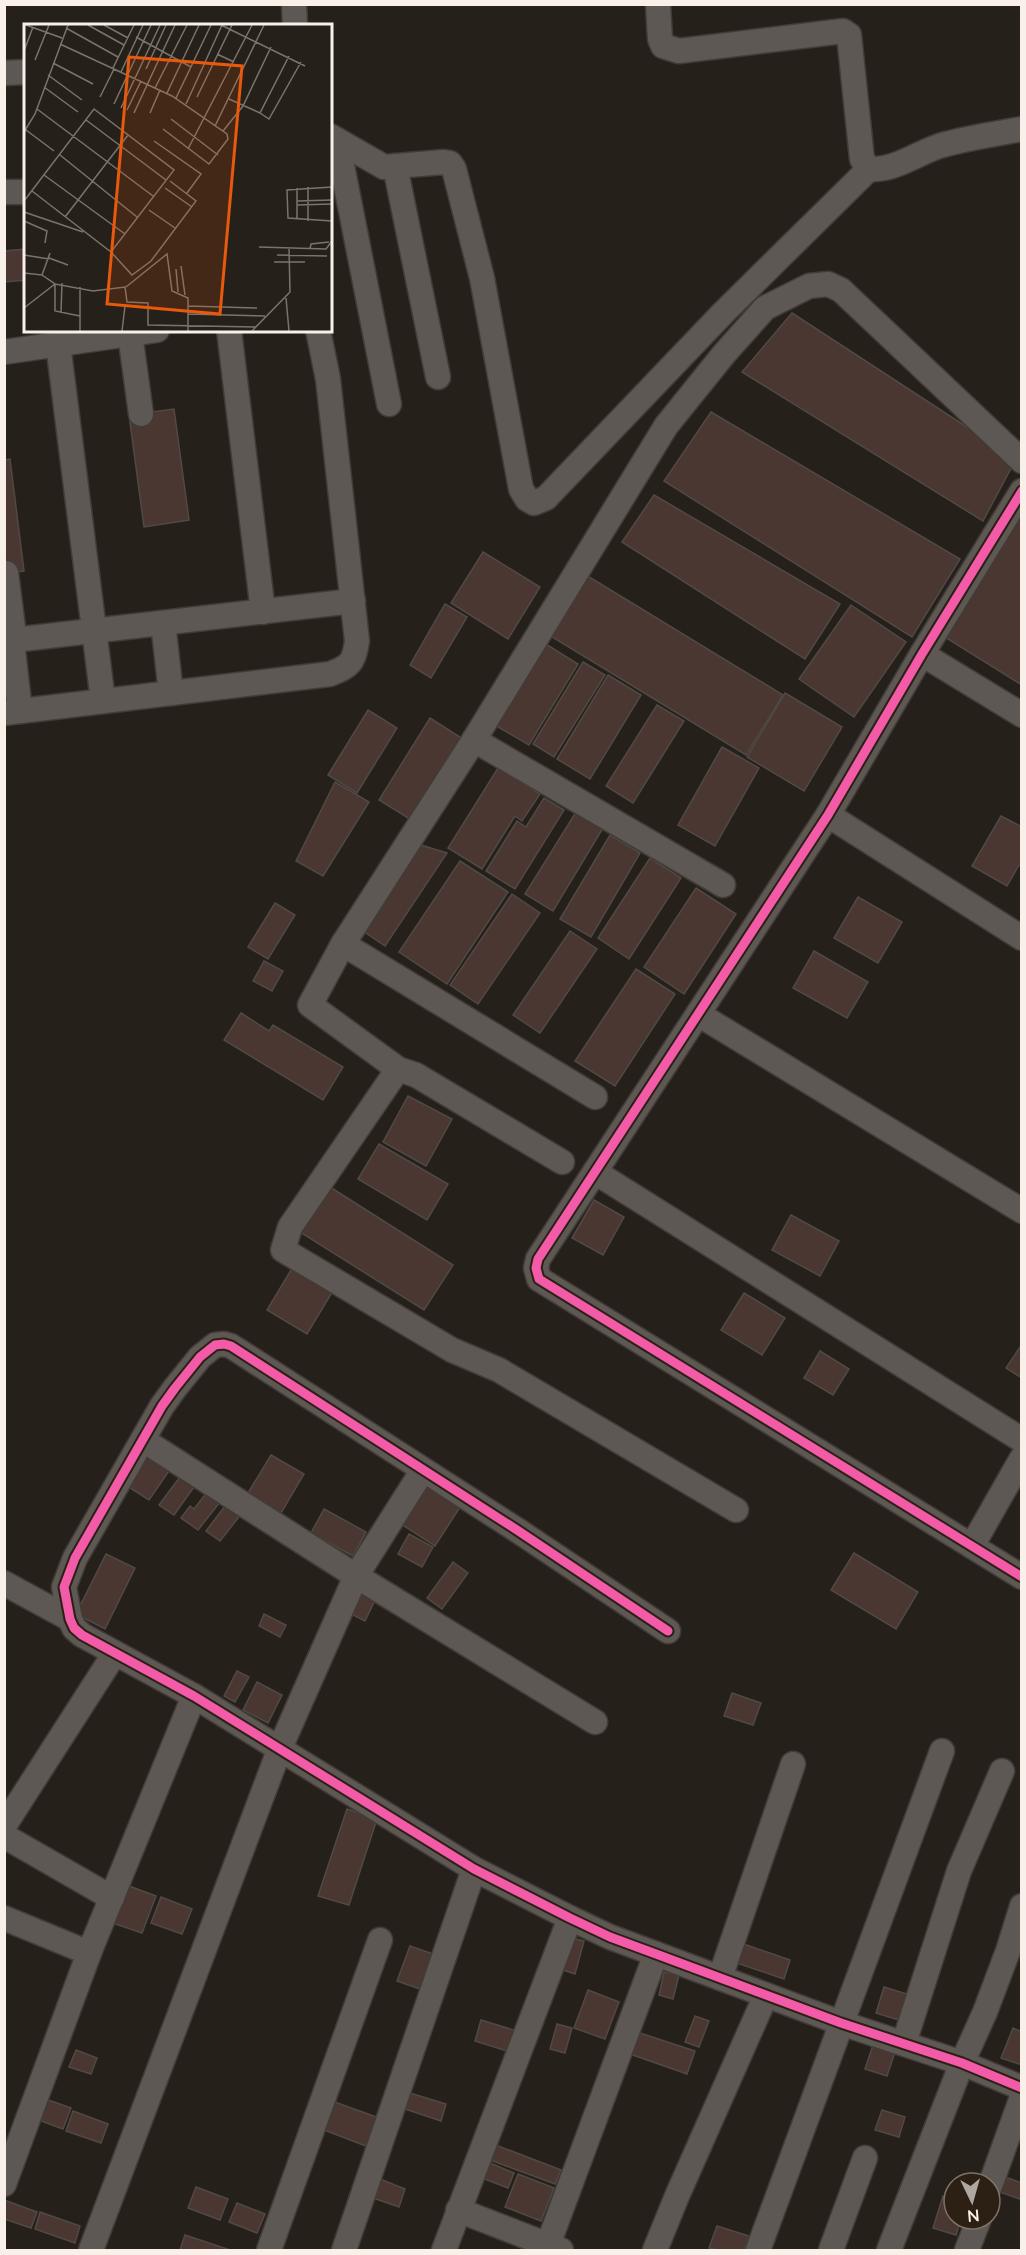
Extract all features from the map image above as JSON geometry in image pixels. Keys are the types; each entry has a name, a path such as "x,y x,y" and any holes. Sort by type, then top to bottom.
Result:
{"street":[{"path":"294,4 295,24"},
{"path":"658,4 660,39 663,46 671,50 679,51 843,31 849,35 862,159 869,169"},
{"path":"4,72 24,72"},
{"path":"333,138 384,167 444,162 450,163 454,169 482,278 521,489 527,499 534,503 546,498 716,320 869,169 886,169 931,150 968,139 1022,129"},
{"path":"333,138 389,404"},
{"path":"395,166 438,378"},
{"path":"4,192 24,192"},
{"path":"562,1162 416,1075 398,1069 310,1005 343,944 474,740 666,426 724,354 765,308 809,286 828,285 841,290 1022,461"},
{"path":"4,352 143,332"},
{"path":"229,332 262,612"},
{"path":"6,573 15,643 12,712 330,674 345,668 355,658 357,641 328,379 318,332"},
{"path":"130,334 141,414"},
{"path":"58,344 103,701"},
{"path":"1022,491 922,654 828,815 538,1258 536,1268 539,1279 1022,1577"},
{"path":"15,643 22,639 353,601"},
{"path":"163,623 171,693"},
{"path":"922,654 1022,715"},
{"path":"474,740 723,885"},
{"path":"828,815 1022,938"},
{"path":"343,944 595,1097"},
{"path":"698,1014 1022,1211"},
{"path":"398,1069 290,1227 283,1250 452,1350 500,1370 736,1510"},
{"path":"595,1172 1022,1440"},
{"path":"668,1631 517,1530 231,1346 224,1344 215,1345 200,1357 162,1406 75,1558 64,1587 70,1619 74,1628 82,1635 194,1696 474,1869 610,1937 840,2023 962,2063 1022,2088"},
{"path":"143,1440 357,1576 595,1722"},
{"path":"972,1546 1022,1458"},
{"path":"91,2250 280,1748 357,1576 423,1470"},
{"path":"4,1582 70,1619"},
{"path":"4,1826 115,1653"},
{"path":"4,2184 89,1953 194,1696"},
{"path":"758,2250 942,1751"},
{"path":"720,1978 793,1764"},
{"path":"904,2043 959,1871 1002,1771"},
{"path":"4,1836 112,1898"},
{"path":"344,2250 474,1869"},
{"path":"889,2250 962,2063 989,2002 1022,1906"},
{"path":"4,1918 89,1953"},
{"path":"444,2250 570,1918"},
{"path":"269,2250 380,1940"},
{"path":"458,2210 552,2249 656,1954"},
{"path":"655,2250 766,1995"},
{"path":"995,2171 1022,2097"},
{"path":"831,2250 866,2158"},
{"path":"967,2250 974,2231"}],"building":[{"path":"24,249 24,280 4,282 4,251"},
{"path":"792,313 1016,459 983,521 742,372"},
{"path":"174,409 189,520 144,527 129,415"},
{"path":"711,412 960,559 912,637 664,481"},
{"path":"10,459 24,571 4,573 4,460"},
{"path":"654,495 840,604 805,659 622,542"},
{"path":"1022,504 1022,685 940,634"},
{"path":"483,552 540,587 508,639 451,603"},
{"path":"581,572 783,695 746,755 544,632"},
{"path":"445,604 467,617 431,678 410,665"},
{"path":"851,605 906,642 854,717 799,679"},
{"path":"544,643 578,664 529,745 493,724"},
{"path":"583,662 605,675 554,757 533,744"},
{"path":"608,675 641,695 590,779 557,759"},
{"path":"785,693 842,727 804,791 747,757"},
{"path":"657,705 684,721 633,803 606,786"},
{"path":"368,710 397,728 357,793 328,775"},
{"path":"430,718 463,739 413,821 379,800"},
{"path":"722,747 759,768 715,846 678,825"},
{"path":"498,768 540,794 522,821 515,816 482,869 448,848"},
{"path":"335,782 369,802 323,876 296,861"},
{"path":"544,798 564,810 515,889 486,871 517,821 526,827"},
{"path":"576,812 603,828 553,911 525,894"},
{"path":"1001,816 1022,827 1022,867 1019,865 1007,886 972,866"},
{"path":"610,835 640,853 591,937 560,919"},
{"path":"421,845 447,853 385,946 363,931"},
{"path":"650,858 681,878 629,959 598,938"},
{"path":"460,861 508,892 447,984 399,952"},
{"path":"696,888 736,914 684,994 644,967"},
{"path":"512,894 540,913 478,1004 450,985"},
{"path":"858,897 902,922 878,963 834,938"},
{"path":"275,903 295,915 268,959 248,947"},
{"path":"570,931 597,949 540,1033 513,1015"},
{"path":"814,951 868,982 847,1018 793,988"},
{"path":"264,961 283,971 272,991 253,981"},
{"path":"636,969 675,994 615,1086 575,1061"},
{"path":"241,1013 269,1031 273,1025 343,1067 323,1100 224,1040"},
{"path":"408,1096 452,1119 426,1166 383,1142"},
{"path":"379,1144 448,1184 427,1220 358,1179"},
{"path":"330,1187 453,1265 424,1310 300,1232"},
{"path":"594,1200 624,1217 603,1255 572,1238"},
{"path":"791,1215 839,1241 820,1276 772,1250"},
{"path":"294,1265 334,1289 307,1334 267,1310"},
{"path":"744,1293 785,1318 762,1355 721,1330"},
{"path":"1022,1344 1022,1378 1006,1368"},
{"path":"820,1351 849,1369 833,1395 804,1378"},
{"path":"146,1451 171,1468 149,1500 124,1484"},
{"path":"271,1455 304,1474 281,1513 248,1493"},
{"path":"185,1470 199,1480 174,1515 159,1505"},
{"path":"428,1483 462,1504 435,1546 401,1524"},
{"path":"211,1487 224,1497 198,1530 181,1518 190,1506 194,1509"},
{"path":"228,1502 242,1513 220,1541 206,1531"},
{"path":"324,1509 366,1532 353,1556 311,1533"},
{"path":"409,1534 433,1547 422,1567 398,1554"},
{"path":"854,1553 918,1592 896,1629 831,1590"},
{"path":"106,1554 135,1568 105,1629 76,1614"},
{"path":"453,1562 468,1573 442,1609 427,1598"},
{"path":"359,1588 377,1596 365,1621 347,1612"},
{"path":"264,1614 286,1625 280,1637 259,1626"},
{"path":"237,1671 249,1677 235,1702 224,1696"},
{"path":"257,1682 282,1695 268,1723 243,1710"},
{"path":"732,1693 761,1703 753,1725 724,1716"},
{"path":"347,1809 377,1819 349,1905 318,1896"},
{"path":"121,1883 156,1896 142,1933 107,1921"},
{"path":"161,1897 192,1909 182,1934 151,1923"},
{"path":"572,1938 584,1941 575,1974 563,1970"},
{"path":"738,1942 790,1960 784,1979 731,1961"},
{"path":"410,1946 433,1954 420,1989 397,1981"},
{"path":"664,1972 679,1975 673,1999 659,1995"},
{"path":"884,1987 910,1995 902,2021 876,2013"},
{"path":"588,1990 619,2002 605,2039 574,2028"},
{"path":"695,2016 709,2021 699,2047 685,2042"},
{"path":"481,2020 517,2031 510,2052 475,2041"},
{"path":"557,2024 572,2028 565,2053 550,2049"},
{"path":"1013,2028 1022,2032 1022,2065 1001,2058"},
{"path":"637,2032 695,2051 687,2074 630,2054"},
{"path":"873,2045 895,2052 887,2076 865,2069"},
{"path":"76,2050 97,2058 91,2074 69,2067"},
{"path":"410,2093 446,2104 441,2121 405,2109"},
{"path":"40,2097 71,2108 63,2129 33,2118"},
{"path":"329,2100 382,2119 371,2148 319,2128"},
{"path":"882,2110 905,2117 899,2137 875,2130"},
{"path":"73,2111 108,2124 101,2143 66,2131"},
{"path":"488,2142 561,2170 555,2184 482,2157"},
{"path":"483,2160 514,2173 508,2188 477,2176"},
{"path":"518,2174 554,2188 541,2221 505,2207"},
{"path":"1005,2177 1022,2183 1022,2200 1002,2193"},
{"path":"380,2179 405,2189 399,2207 373,2198"},
{"path":"196,2187 228,2199 220,2220 188,2208"},
{"path":"942,2199 942,2231 933,2228"},
{"path":"4,2200 37,2212 31,2228 4,2219"},
{"path":"237,2203 265,2214 257,2233 229,2222"},
{"path":"40,2212 80,2226 75,2243 35,2229"},
{"path":"717,2226 749,2236 744,2250 709,2248"},
{"path":"943,2231 957,2231 956,2235"},
{"path":"185,2235 230,2250 180,2250"}],"cycle path":[{"path":"1022,491 922,654 828,815 538,1259 536,1268 539,1279 1022,1577"},
{"path":"668,1631 517,1530 231,1346 224,1344 215,1345 200,1357 162,1406 75,1558 64,1587 70,1619 74,1628 82,1635 194,1696 474,1869 610,1937 841,2023 962,2063 1022,2088"}]}
